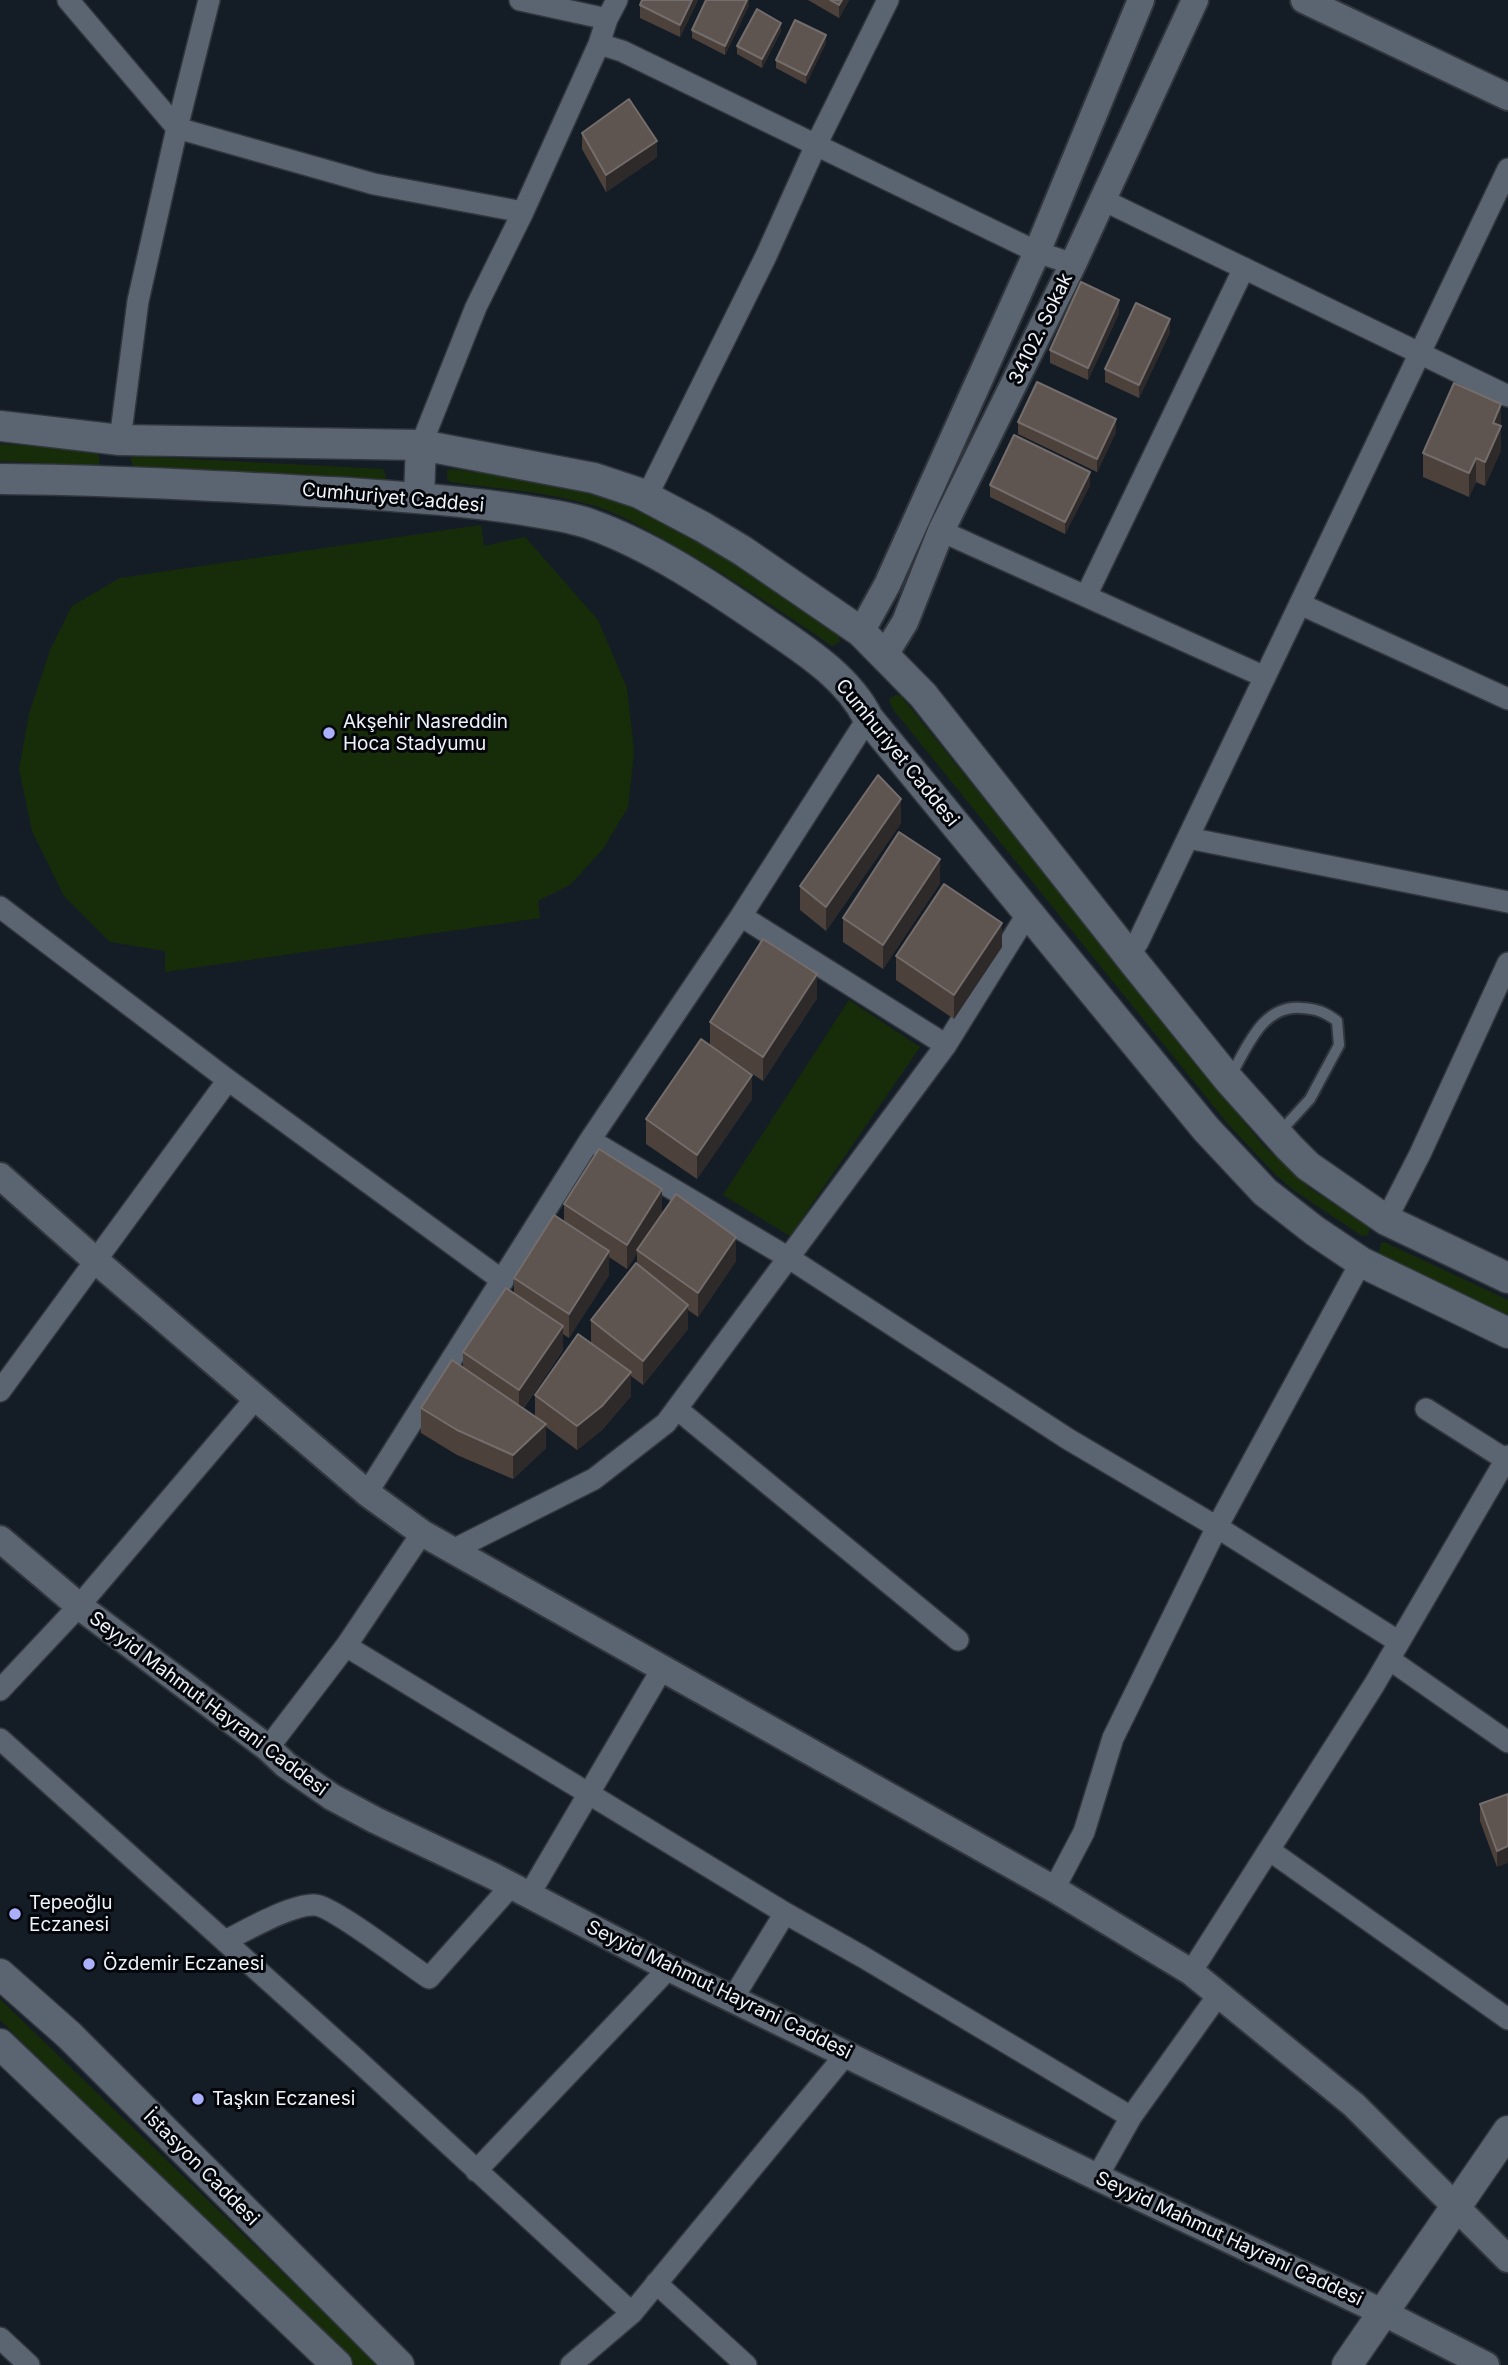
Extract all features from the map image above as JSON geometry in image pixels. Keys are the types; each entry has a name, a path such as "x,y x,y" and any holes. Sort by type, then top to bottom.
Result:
{"main road":[{"path":"0,426 120,440 421,445 594,478 646,498 703,527 743,551 873,645 923,695 1229,1080 1308,1166 1386,1220 1508,1278"},
{"path":"118,480 120,440"},
{"path":"419,497 421,445"},
{"name":"Cumhuriyet Caddesi","path":"0,479 118,480 419,497 569,518 617,535 658,556 734,601 816,659 860,702 869,719 1206,1129 1240,1166 1291,1213 1362,1262 1508,1333"},
{"path":"850,692 873,645"},
{"path":"1362,1262 1386,1220"},
{"name":"İstasyon Caddesi","path":"0,1973 69,2035 399,2365"},
{"path":"0,2044 337,2365"},
{"path":"1347,2365 1508,2131"}],"street":[{"path":"68,0 177,128 374,184 523,212"},
{"path":"120,440 138,301 209,0"},
{"path":"421,445 476,307 523,212 612,10 520,0"},
{"path":"646,498 766,256 816,145 888,0"},
{"name":"34102. Sokak","path":"873,645 887,585 1037,252 1141,0"},
{"name":"34102. Sokak","path":"873,645 905,622 941,531 1073,264 1195,0"},
{"path":"1304,0 1508,97"},
{"path":"599,44 622,51 1037,252 1073,264"},
{"path":"1128,955 1138,942 1508,169"},
{"path":"1103,200 1508,396"},
{"path":"1086,596 1244,268"},
{"path":"941,531 1265,677"},
{"path":"1300,604 1508,699"},
{"path":"367,1493 590,1140 741,916 869,719"},
{"path":"1188,838 1508,902"},
{"path":"0,907 228,1080 503,1280"},
{"path":"452,1551 594,1479 666,1423 946,1045 1028,913"},
{"path":"741,916 946,1045"},
{"path":"1386,1220 1503,987 1508,963"},
{"path":"0,1391 228,1080"},
{"path":"590,1140 789,1258 1068,1440 1217,1527 1394,1651 1508,1742"},
{"path":"0,1175 367,1493 422,1533 1054,1889 1191,1972 1354,2105 1508,2259"},
{"path":"1054,1889 1084,1832 1113,1738 1217,1527 1362,1262"},
{"path":"0,1690 79,1606 256,1398"},
{"path":"677,1409 958,1640"},
{"path":"1191,1972 1394,1651 1507,1459 1426,1409"},
{"path":"268,1748 346,1646 422,1533"},
{"name":"Seyyid Mahmut Hayrani Caddesi","path":"0,1539 79,1606 268,1748 286,1765 332,1797 668,1968 1382,2312 1486,2365"},
{"path":"346,1646 785,1913 1131,2117"},
{"path":"225,1941 288,1910 315,1905 334,1912 429,1978 520,1891 587,1794 662,1669"},
{"path":"0,1739 356,2059 632,2313"},
{"path":"1269,1850 1508,2019"},
{"path":"733,1998 785,1913"},
{"path":"476,2171 668,1968"},
{"path":"1097,2177 1131,2117 1219,1994"},
{"path":"570,2365 632,2313 847,2053"},
{"path":"656,2283 746,2365"},
{"path":"0,2338 29,2365"}],"lane":[{"path":"1229,1080 1258,1028 1274,1012 1295,1007 1322,1009 1337,1021 1339,1045 1310,1099 1277,1135"}],"green space":[{"path":"0,444 97,450 100,462 97,466 0,461"},
{"path":"134,456 383,469 386,476 385,481 135,470 130,459"},
{"path":"447,470 554,482 618,498 770,586 838,634 840,642 832,646 714,569 618,515 562,498 450,482 447,479"},
{"name":"Akşehir Nasreddin Hoca Stadyumu","path":"481,525 484,546 525,537 598,620 627,688 634,752 628,807 603,849 571,884 538,901 540,918 165,972 165,951 110,942 64,896 32,831 19,769 29,714 50,650 72,606 120,578"},
{"path":"896,695 901,696 1263,1145 1312,1190 1370,1226 1368,1235 1362,1236 1292,1189 1228,1124 892,708 889,699"},
{"path":"849,1000 920,1047 790,1236 723,1195"},
{"path":"1384,1242 1508,1300 1508,1319 1381,1258 1379,1253 1381,1243"},
{"path":"0,1999 378,2365 354,2365 0,2020"}],"building":[{"path":"642,0 692,0 680,25 640,5"},
{"path":"706,0 747,0 725,46 692,30"},
{"path":"757,9 781,23 762,59 737,46"},
{"path":"795,20 826,35 806,75 776,60"},
{"path":"629,99 657,141 606,175 582,133"},
{"path":"1081,282 1119,300 1088,368 1050,350"},
{"path":"1136,303 1170,319 1139,385 1105,369"},
{"path":"1037,382 1116,419 1097,459 1018,422"},
{"path":"1454,383 1501,404 1493,423 1501,426 1485,462 1476,458 1469,473 1423,453"},
{"path":"1014,435 1090,472 1065,522 990,485"},
{"path":"878,775 901,799 826,907 800,886"},
{"path":"899,832 940,859 883,945 843,918"},
{"path":"944,884 1002,923 954,995 896,956"},
{"path":"763,939 817,974 763,1057 710,1022"},
{"path":"701,1039 752,1075 697,1155 646,1119"},
{"path":"599,1149 662,1189 627,1245 564,1204"},
{"path":"676,1194 736,1237 698,1293 637,1250"},
{"path":"554,1215 609,1251 569,1314 514,1278"},
{"path":"636,1263 688,1305 643,1361 591,1320"},
{"path":"506,1288 563,1326 519,1390 463,1352"},
{"path":"578,1334 631,1372 602,1406 577,1426 535,1395"},
{"path":"452,1360 546,1424 513,1455 457,1430 421,1408"},
{"path":"1508,1794 1508,1846 1497,1851 1480,1804"}],"place":[{"name":"Akşehir Nasreddin Hoca Stadyumu","path":"329,733"},
{"name":"Tepeoğlu Eczanesi","path":"15,1914"},
{"name":"Özdemir Eczanesi","path":"89,1964"},
{"name":"Taşkın Eczanesi","path":"198,2099"}]}
